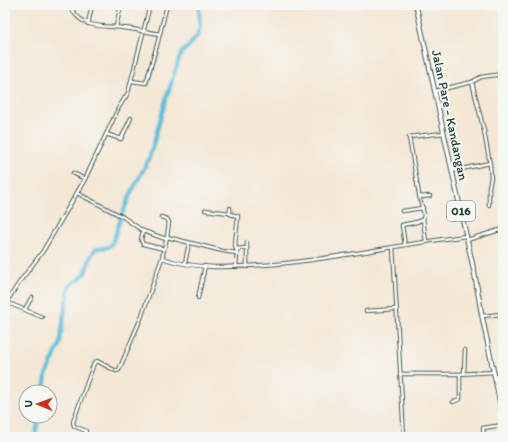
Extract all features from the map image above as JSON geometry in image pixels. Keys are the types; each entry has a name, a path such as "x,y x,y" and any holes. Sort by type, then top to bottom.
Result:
{"main road":[{"name":"Jalan Pare - Kandangan","path":"416,5 467,238 503,417"}],"street":[{"path":"69,5 75,14 88,24 97,27 116,27 160,34"},
{"path":"88,24 92,5"},
{"path":"116,27 121,5"},
{"path":"42,318 25,309 6,303 43,251 77,193 119,107 128,93 150,5"},
{"path":"132,81 146,84 167,5"},
{"path":"435,91 472,82 481,77 503,74"},
{"path":"472,82 490,163 491,178 489,187 489,205"},
{"path":"106,134 121,138 131,118"},
{"path":"426,242 423,208 408,137 444,133"},
{"path":"452,171 490,163"},
{"path":"73,173 85,179"},
{"path":"77,193 121,216 143,231 167,238 237,253"},
{"path":"420,197 430,196"},
{"path":"230,208 230,213"},
{"path":"402,212 423,208"},
{"path":"205,210 230,213 238,216 235,245 237,253 236,267"},
{"path":"85,437 86,431 74,426 73,422 94,364 97,360 116,371 119,370 141,318 162,258 169,222 167,219 161,217"},
{"path":"405,245 402,225 423,220"},
{"path":"162,258 185,264 247,267 344,256 405,245 467,238 503,229"},
{"path":"143,231 141,240 143,244 164,249"},
{"path":"185,264 189,243"},
{"path":"247,243 247,267"},
{"path":"393,247 404,437"},
{"path":"236,249 247,248"},
{"path":"198,298 205,266"},
{"path":"25,309 32,297"},
{"path":"366,311 396,309"},
{"path":"482,316 503,314"},
{"path":"464,374 465,350"},
{"path":"400,374 464,374 494,372"},
{"path":"453,402 460,399 460,374"},
{"path":"484,437 482,430 483,428 503,426"}],"waterway":[{"path":"45,384 46,375 60,344 69,287 85,274 91,256 96,249 109,247 113,242 130,195 149,159 181,53 197,36 200,27 199,5"},
{"path":"35,437 37,424"}]}
